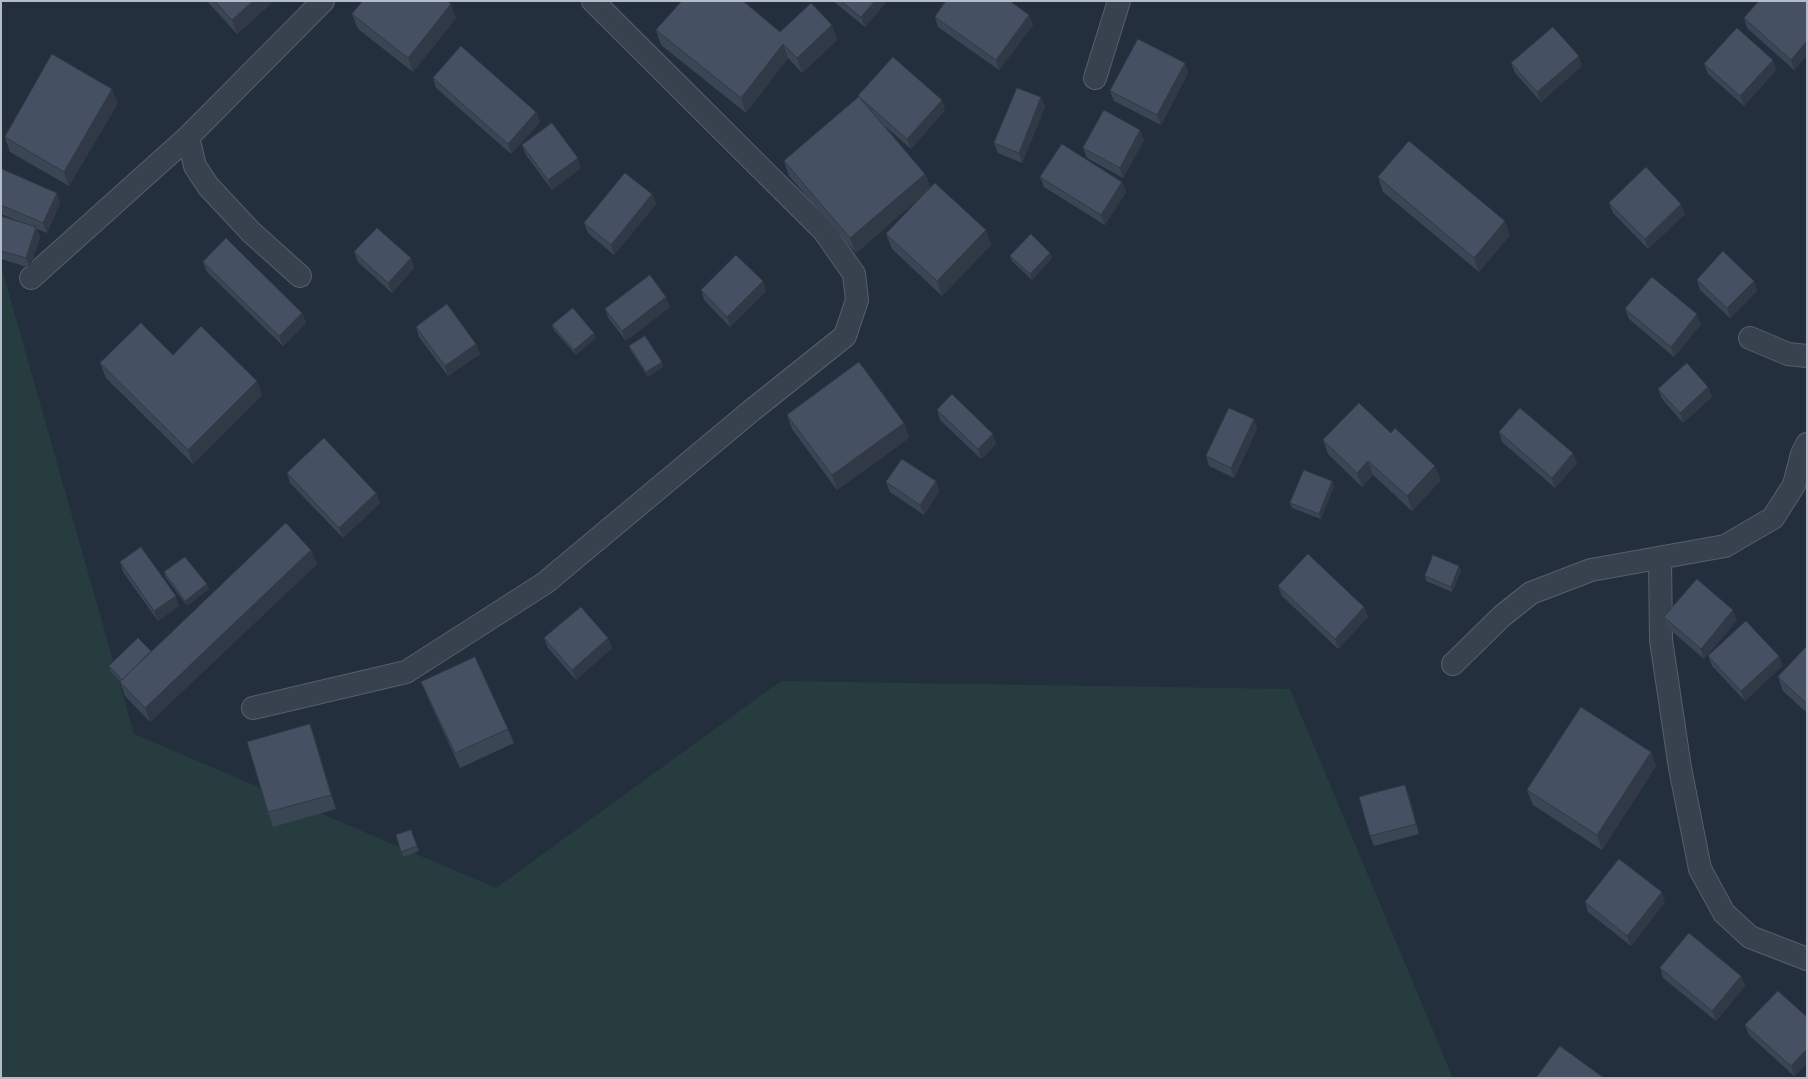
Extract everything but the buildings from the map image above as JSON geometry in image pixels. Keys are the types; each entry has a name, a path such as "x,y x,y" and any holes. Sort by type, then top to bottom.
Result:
{"street":[{"path":"31,278 188,137 323,1"},
{"path":"253,708 406,672 545,583 751,411 845,336 857,300 854,274 824,232 593,1"},
{"path":"1095,78 1119,1"},
{"path":"188,137 195,166 208,186 251,232 300,276"},
{"path":"1750,338 1788,354 1807,356"},
{"path":"1453,664 1502,616 1531,593 1591,570 1725,546 1773,518 1794,485 1802,454 1807,444"},
{"path":"1660,558 1661,640 1680,768 1700,869 1724,913 1750,937 1807,959"}],"green space":[{"path":"1,266 134,734 496,888 781,681 1290,689 1453,1078 1,1078"}]}
